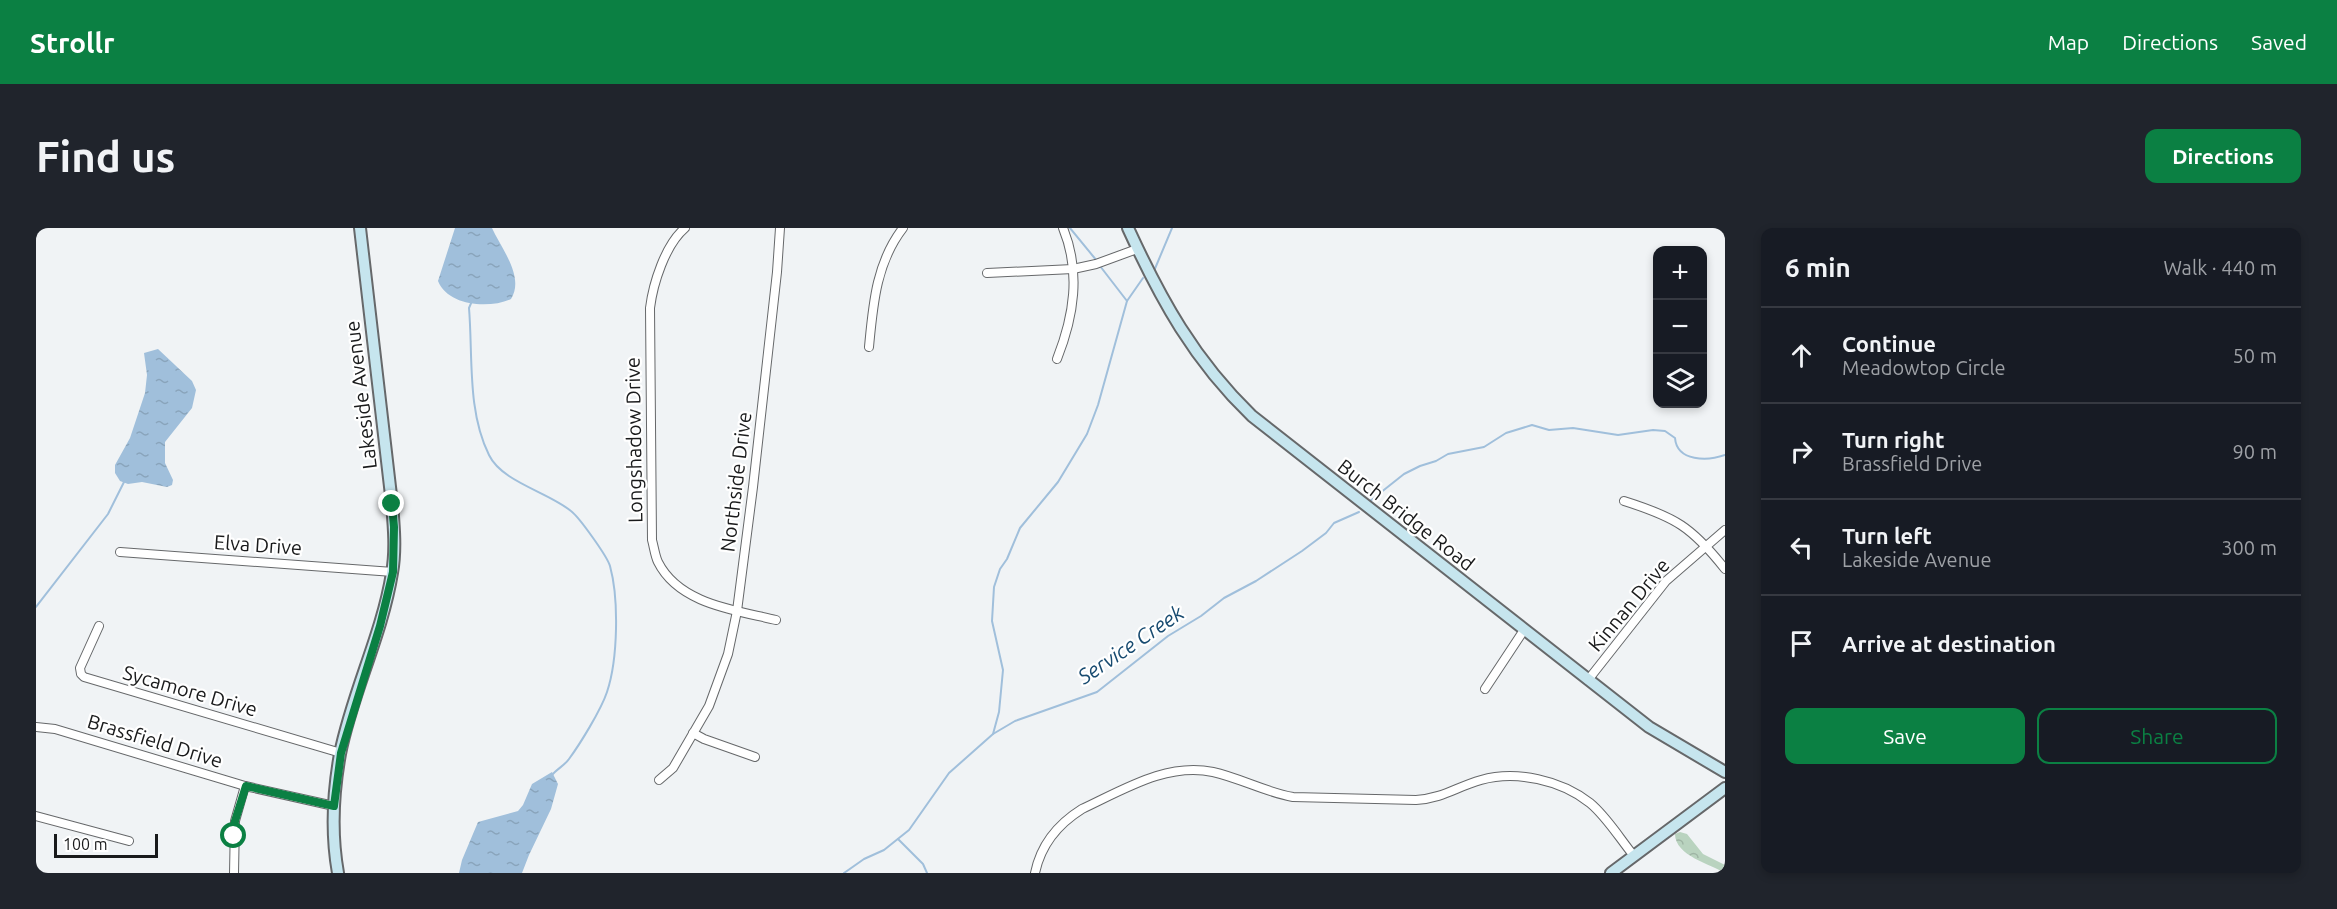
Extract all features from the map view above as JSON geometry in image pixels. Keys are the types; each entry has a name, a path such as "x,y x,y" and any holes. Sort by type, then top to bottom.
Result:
{"street":[{"name":"Lakeside Avenue","path":"338,873 333,835 334,806 341,753 380,626 393,572 392,504 360,228"},
{"name":"Northside Drive","path":"659,780 673,768 709,706 722,673 738,611 776,284 780,228"},
{"path":"870,347 873,303 881,270 891,246 903,228"},
{"path":"1057,359 1072,314 1073,269 1063,228"},
{"name":"Burch Bridge Road","path":"1128,228 1158,292 1181,332 1232,396 1272,432 1588,680 1650,727 1725,772"},
{"name":"Longshadow Drive","path":"680,229 652,288 650,308 652,540 657,561 668,578 691,597 776,620"},
{"path":"987,273 1073,269 1096,264 1137,249"},
{"path":"1624,501 1657,512 1682,524 1707,546 1725,569"},
{"name":"Kinnan Drive","path":"1588,680 1666,581 1725,530"},
{"name":"Elva Drive","path":"120,552 393,572"},
{"name":"Sycamore Drive","path":"99,626 80,668 84,677 341,753"},
{"path":"1485,689 1524,630"},
{"name":"Brassfield Drive","path":"36,727 55,729 246,786 334,806"},
{"path":"693,732 704,739 755,757"},
{"path":"1035,873 1048,840 1071,816 1169,771 1191,769 1235,778 1278,794 1416,800 1435,799 1482,779 1521,776 1544,780 1578,794 1592,805 1634,856"},
{"path":"234,873 235,821 246,786"},
{"path":"1611,873 1725,788"},
{"path":"36,816 129,842"}],"green space":[{"path":"1680,832 1687,834 1703,854 1725,865 1725,873 1687,854 1677,842 1675,834"}],"water":[{"path":"455,228 492,228 514,272 515,290 511,299 492,304 470,303 451,296 443,289 438,281"},
{"path":"158,349 192,381 196,390 192,408 165,442 165,463 173,480 172,485 167,487 142,482 128,484 120,481 115,473 115,465 130,438 145,393 147,375 144,353"},
{"path":"552,772 558,784 551,809 522,873 459,873 478,822 518,811 532,784"}],"waterway":[{"path":"1070,228 1097,261"},
{"path":"1154,271 1172,228"},
{"path":"1100,266 1127,301"},
{"path":"993,734 999,712 1003,670 992,621 994,587 1020,528 1058,482 1087,434 1098,405 1127,301 1143,278"},
{"path":"472,301 469,308 474,402 482,438 489,455 495,464 515,480 561,504 575,515 604,554 613,580 616,629 611,678 607,692 579,745 552,775"},
{"name":"Service Creek","path":"1370,501 1404,474 1420,466 1448,454 1484,447 1506,433 1532,425 1549,430 1573,428 1618,435 1653,430 1665,431 1675,438 1677,446 1687,456 1702,459 1725,455"},
{"path":"36,607 108,514 124,482"},
{"name":"Service Creek","path":"844,873 864,859 884,850 909,830 949,773 993,734 1015,721 1097,692 1168,636 1201,616 1224,598 1256,581 1302,551 1326,533 1334,523 1359,512"},
{"path":"898,839 923,864 927,873"}],"route":[{"path":"234,836 239,803 246,786 334,806 341,753 380,626 393,572 392,504"}]}
